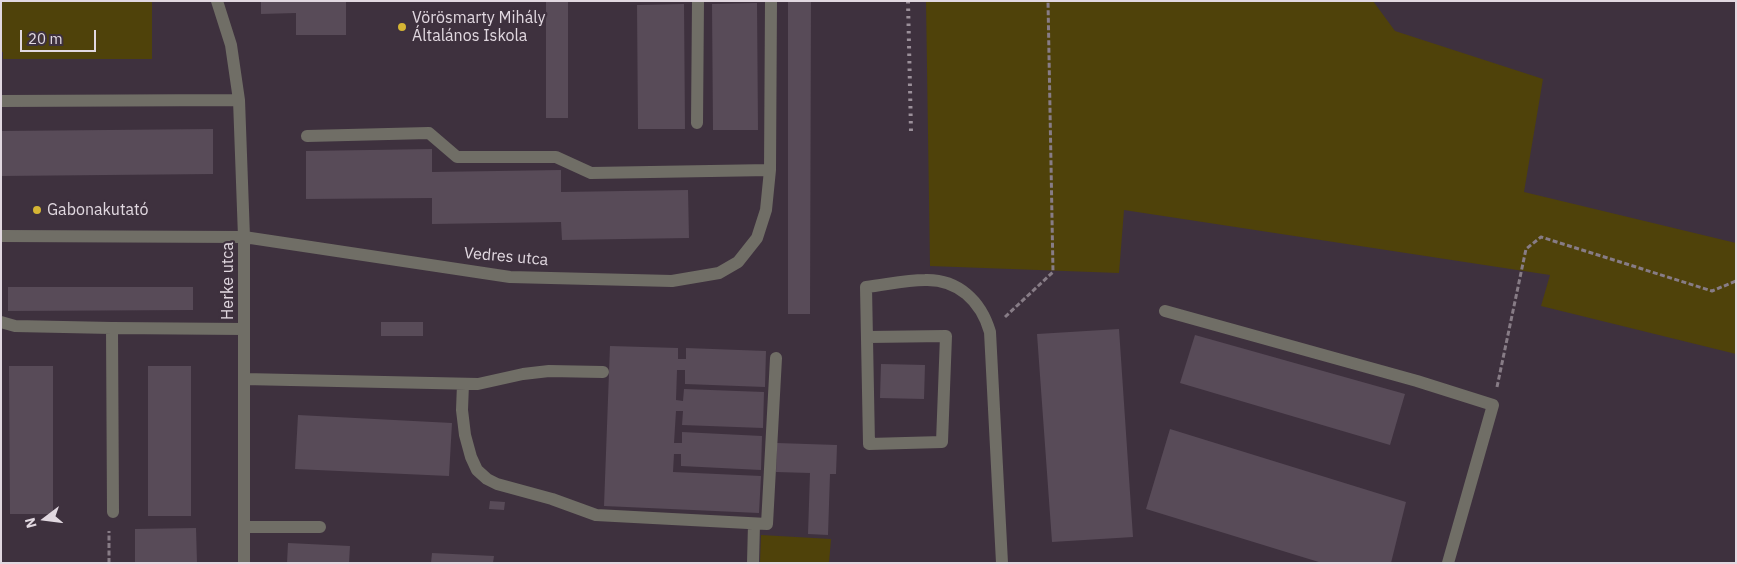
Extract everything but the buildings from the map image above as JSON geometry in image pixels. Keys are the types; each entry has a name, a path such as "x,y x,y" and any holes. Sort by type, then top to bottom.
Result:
{"street":[{"name":"Herke utca","path":"217,1 231,45 240,100 244,237 244,563"},
{"path":"697,123 698,1"},
{"name":"Vedres utca","path":"1,236 244,237 510,277 672,281 719,273 738,262 757,238 766,210 770,170 771,1"},
{"path":"1,101 240,100"},
{"path":"307,136 428,133 457,157 556,157 592,173 770,170"},
{"path":"868,337 946,336 942,442 869,444 866,287 925,280 942,282 960,289 979,306 986,318 990,332 1002,563"},
{"path":"1165,311 1493,404 1448,563"},
{"path":"1,322 14,326 244,329"},
{"path":"112,328 113,512"},
{"path":"464,384 462,410 465,434 471,457 477,470 487,479 497,484 552,499 596,515 767,524 776,358"},
{"path":"244,379 478,384 523,374 549,371 603,372"},
{"path":"753,563 754,524"},
{"path":"244,527 320,527"}],"path":[{"path":"990,332 1054,272 1048,1"},
{"path":"1493,404 1526,249 1541,237 1712,291 1736,281"},
{"path":"109,563 109,528 113,512"}],"shaded area":[{"path":"1,1 152,1 152,59 3,59 3,52 1,52"},
{"path":"926,1 1373,1 1395,31 1543,79 1524,192 1736,243 1736,354 1541,306 1550,275 1124,210 1119,273 930,266"},
{"path":"761,535 831,539 829,563 760,563"}],"railway":[{"path":"908,1 911,131"}],"place":[{"name":"Vörösmarty Mihály Általános Iskola","path":"402,27"},
{"name":"Gabonakutató","path":"37,210"}]}
